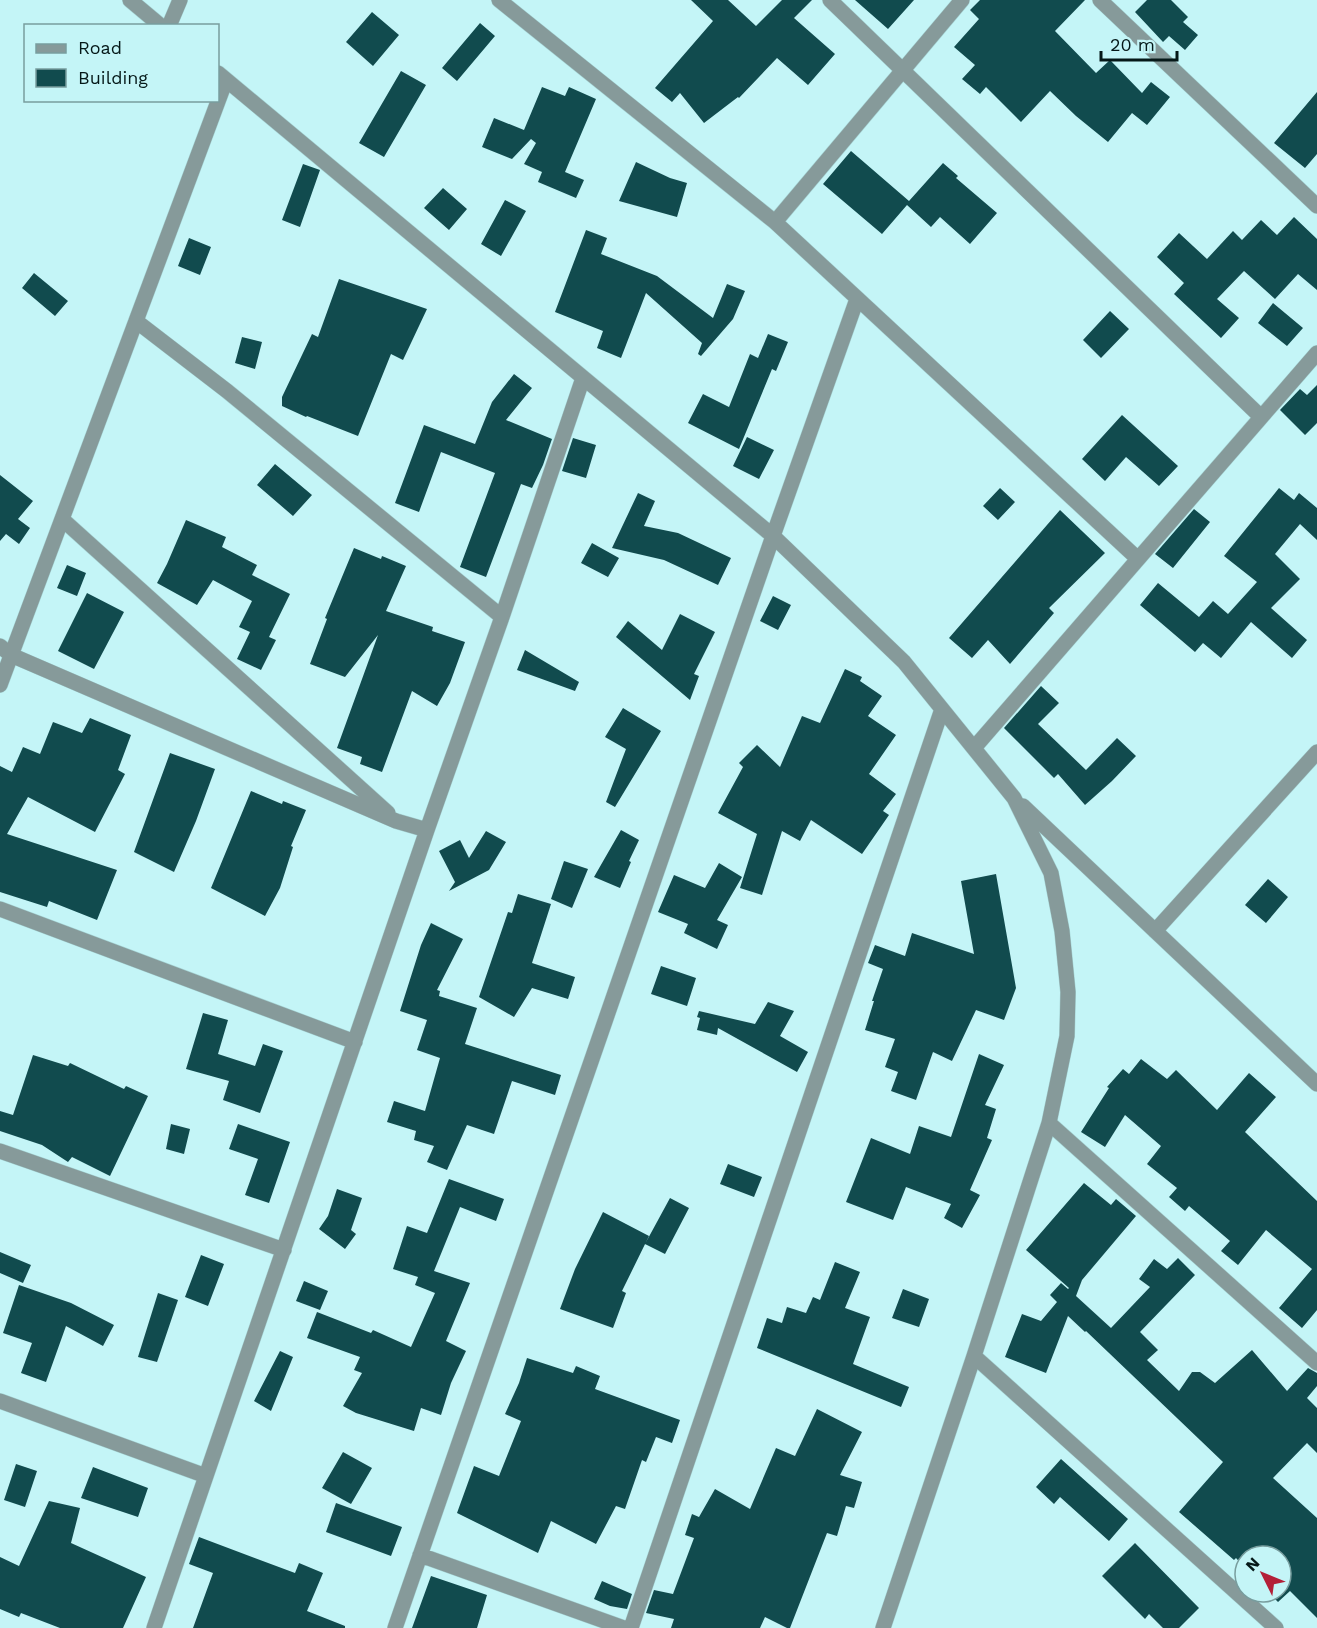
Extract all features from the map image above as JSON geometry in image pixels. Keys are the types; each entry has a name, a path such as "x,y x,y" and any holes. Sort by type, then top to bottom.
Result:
{"street":[{"path":"130,0 159,24"},
{"path":"170,24 180,0"},
{"path":"499,0 775,222 1138,559"},
{"path":"830,0 1261,417"},
{"path":"775,222 962,0"},
{"path":"1100,0 1317,207"},
{"path":"222,77 773,536 904,662 1014,798 1317,1084"},
{"path":"0,685 5,651 62,519 136,321 213,102"},
{"path":"395,1628 857,299"},
{"path":"136,321 227,391 502,617"},
{"path":"974,748 1317,353"},
{"path":"154,1628 583,378"},
{"path":"62,519 396,821"},
{"path":"5,651 396,821 427,830"},
{"path":"631,1628 942,709"},
{"path":"1155,931 1317,752"},
{"path":"883,1628 974,1356 1048,1123 1067,1036 1066,971 1062,931 1051,873 1014,798"},
{"path":"0,909 355,1042"},
{"path":"1048,1123 1317,1363"},
{"path":"0,1151 284,1250"},
{"path":"974,1356 1276,1628"},
{"path":"0,1401 206,1476"},
{"path":"420,1555 624,1628"}],"building":[{"path":"691,0 728,0 756,26 782,0 812,0 794,18 835,54 808,85 777,58 739,98 704,123 680,93 672,102 655,88 713,21"},
{"path":"855,0 914,0 888,29"},
{"path":"980,0 1085,0 1055,31 1096,73 1110,60 1142,93 1151,82 1170,97 1147,125 1132,113 1108,142 1050,91 1021,122 986,87 980,94 962,79 975,65 954,47 979,19 970,10"},
{"path":"1147,0 1171,0 1188,17 1183,22 1198,35 1185,50 1169,36 1163,42 1135,12"},
{"path":"372,12 399,35 373,66 346,42"},
{"path":"480,23 495,36 457,81 442,68"},
{"path":"401,71 426,85 384,157 359,143"},
{"path":"542,87 565,96 569,87 596,99 565,172 584,180 576,198 538,182 542,172 524,164 536,143 531,139 512,159 482,147 494,118 524,130"},
{"path":"1317,92 1317,154 1305,168 1274,143"},
{"path":"851,151 909,201 943,163 958,176 956,178 997,213 970,244 940,217 931,227 907,205 882,234 823,184"},
{"path":"636,162 670,178 687,183 677,217 619,201"},
{"path":"303,164 320,170 300,227 282,220"},
{"path":"443,188 467,209 449,230 424,208"},
{"path":"505,200 526,211 501,256 481,244"},
{"path":"1294,217 1317,239 1317,290 1298,274 1275,299 1244,271 1217,299 1239,318 1221,338 1174,294 1184,283 1157,257 1179,233 1207,259 1233,231 1242,240 1261,220 1277,235"},
{"path":"586,230 607,238 601,254 657,276 713,318 727,284 745,291 733,319 701,356 698,354 702,343 646,293 621,358 597,348 603,331 555,312"},
{"path":"189,238 211,247 200,275 178,266"},
{"path":"34,273 68,301 55,316 22,288"},
{"path":"339,279 427,309 403,360 391,354 358,436 282,406 282,397 312,334 318,337"},
{"path":"1273,303 1303,328 1287,346 1258,323"},
{"path":"1110,311 1129,329 1101,358 1083,340"},
{"path":"768,334 788,342 776,371 772,369 739,449 688,423 703,394 729,407 750,354 758,358"},
{"path":"242,337 262,342 255,369 235,363"},
{"path":"514,374 532,388 506,420 552,439 532,488 521,484 486,577 460,567 495,473 441,452 419,512 395,503 424,425 475,444 492,402"},
{"path":"1317,385 1317,423 1305,435 1280,410 1300,389 1307,395"},
{"path":"1122,415 1178,466 1159,486 1126,457 1105,481 1082,459"},
{"path":"747,437 774,450 759,479 733,466"},
{"path":"573,438 596,445 586,478 562,471"},
{"path":"275,464 312,495 293,516 257,485"},
{"path":"0,475 33,501 18,519 30,528 19,544 6,534 0,541"},
{"path":"1000,488 1015,502 998,520 983,506"},
{"path":"1279,488 1294,500 1299,493 1317,508 1317,540 1300,524 1275,554 1300,579 1271,608 1307,640 1292,658 1251,622 1221,658 1203,643 1195,652 1140,605 1158,583 1199,617 1213,601 1228,614 1257,582 1224,556"},
{"path":"638,493 655,501 644,526 678,533 731,558 718,585 664,560 612,548"},
{"path":"1194,509 1210,522 1173,568 1155,554"},
{"path":"1060,510 1105,553 1049,608 1054,613 1010,664 988,640 972,658 949,638"},
{"path":"186,520 226,537 222,547 257,565 252,575 290,594 269,637 276,640 261,670 237,659 250,632 239,627 252,601 213,580 197,605 157,583"},
{"path":"592,543 619,558 608,577 581,563"},
{"path":"354,548 406,566 386,611 433,627 432,631 465,642 450,683 437,706 412,691 382,772 360,764 362,757 337,748 378,635 345,677 310,664 327,619 325,618"},
{"path":"67,565 86,573 77,596 57,588"},
{"path":"87,593 124,612 94,669 58,651"},
{"path":"773,596 791,605 778,630 760,621"},
{"path":"680,614 715,632 694,674 699,676 690,700 616,637 628,621 662,650"},
{"path":"525,650 579,682 575,691 517,670"},
{"path":"845,669 862,677 860,681 882,696 868,716 896,735 869,774 896,794 883,811 889,815 862,854 811,820 800,841 782,831 762,895 740,888 757,834 718,813 743,767 739,763 757,745 780,767 802,716 820,723"},
{"path":"1041,686 1059,703 1038,724 1086,770 1117,738 1136,756 1085,805 1058,774 1054,778 1004,728"},
{"path":"623,708 661,731 615,807 606,802 626,749 605,737"},
{"path":"90,718 131,735 118,770 125,774 95,832 28,797 7,834 117,870 97,920 49,901 47,907 0,892 0,766 12,772 23,747 40,754 53,722 82,733"},
{"path":"170,753 215,769 174,872 134,852"},
{"path":"251,791 282,804 283,801 306,810 291,846 293,847 280,888 265,916 211,888"},
{"path":"621,830 639,840 620,888 594,877"},
{"path":"486,831 506,842 489,870 449,891 455,882 439,851 460,840 469,858"},
{"path":"564,861 588,869 572,908 551,899"},
{"path":"719,863 742,877 717,920 728,925 717,949 684,933 688,924 658,912 674,875 705,888"},
{"path":"996,874 1016,988 1004,1020 976,1010 952,1061 933,1052 916,1100 891,1091 898,1072 885,1067 895,1039 865,1030 883,969 868,963 875,945 905,956 912,933 974,954 961,881"},
{"path":"1268,879 1288,897 1266,923 1245,905"},
{"path":"518,894 551,904 532,963 575,977 568,999 532,988 514,1017 479,997 508,912 512,913"},
{"path":"431,923 463,939 437,990 440,991 439,996 477,1008 465,1044 561,1075 555,1095 512,1081 494,1134 467,1125 447,1170 427,1162 434,1146 414,1140 416,1131 387,1122 394,1101 425,1111 440,1058 417,1050 427,1020 400,1011 421,945"},
{"path":"661,966 696,978 687,1006 651,994"},
{"path":"768,1002 794,1011 780,1036 808,1052 797,1072 718,1028 717,1035 697,1030 699,1011 755,1024"},
{"path":"203,1013 228,1020 218,1054 255,1066 263,1044 283,1051 260,1113 223,1100 229,1081 186,1069"},
{"path":"979,1054 1004,1065 985,1105 996,1109 987,1138 992,1140 970,1190 980,1195 962,1228 944,1218 951,1204 906,1187 893,1220 846,1202 871,1138 910,1154 919,1126 951,1137"},
{"path":"33,1055 68,1066 70,1063 124,1089 126,1086 148,1096 110,1176 72,1157 68,1162 42,1145 0,1131 0,1111 13,1115"},
{"path":"1141,1059 1167,1079 1176,1070 1217,1110 1249,1073 1276,1097 1245,1132 1317,1201 1317,1310 1302,1328 1279,1308 1312,1269 1266,1230 1238,1265 1221,1251 1230,1241 1189,1206 1185,1211 1169,1197 1177,1188 1147,1164 1161,1146 1125,1115 1105,1147 1081,1132 1109,1088 1107,1087 1123,1069 1129,1074"},
{"path":"171,1124 190,1129 184,1154 166,1149"},
{"path":"238,1124 290,1142 269,1203 245,1195 258,1159 229,1149"},
{"path":"728,1164 762,1177 754,1197 720,1184"},
{"path":"449,1179 504,1199 496,1221 460,1207 434,1271 470,1283 446,1341 466,1351 451,1383 441,1415 421,1408 414,1431 356,1413 343,1406 362,1373 354,1370 360,1357 307,1338 317,1312 371,1333 373,1330 411,1347 435,1293 415,1285 418,1277 393,1269 407,1226 427,1233"},
{"path":"1084,1183 1111,1205 1116,1199 1136,1216 1082,1280 1076,1296 1111,1328 1150,1287 1139,1279 1154,1259 1167,1269 1178,1258 1195,1275 1140,1332 1158,1350 1147,1360 1179,1391 1192,1372 1200,1372 1215,1383 1252,1350 1287,1391 1308,1368 1317,1373 1317,1386 1307,1398 1317,1408 1317,1453 1307,1443 1273,1478 1317,1518 1317,1618 1293,1594 1293,1544 1233,1544 1233,1559 1179,1512 1223,1462 1086,1331 1068,1316 1046,1373 1005,1357 1022,1314 1041,1321 1057,1302 1050,1295 1061,1283 1069,1288 1026,1250"},
{"path":"337,1189 362,1198 351,1230 356,1234 345,1249 319,1229 328,1216"},
{"path":"670,1198 689,1208 665,1254 645,1244"},
{"path":"603,1212 649,1236 622,1291 626,1293 613,1328 560,1309 575,1269"},
{"path":"0,1252 31,1265 23,1283 0,1273"},
{"path":"201,1255 224,1264 208,1306 185,1297"},
{"path":"835,1262 860,1272 845,1308 870,1317 853,1364 909,1387 901,1407 757,1348 767,1318 782,1323 787,1307 806,1313 813,1297 820,1300"},
{"path":"304,1281 328,1291 320,1310 296,1301"},
{"path":"19,1285 71,1303 114,1325 103,1346 66,1326 46,1382 21,1373 32,1343 3,1333"},
{"path":"903,1289 929,1299 919,1327 892,1318"},
{"path":"158,1293 178,1300 157,1362 138,1357"},
{"path":"280,1351 293,1357 271,1411 254,1401"},
{"path":"527,1358 573,1373 576,1366 600,1376 595,1389 680,1420 672,1443 656,1437 646,1462 642,1460 625,1509 616,1506 596,1544 551,1521 538,1553 457,1513 474,1466 499,1476 521,1421 505,1414"},
{"path":"817,1409 862,1432 840,1475 862,1482 854,1508 846,1506 837,1536 827,1533 790,1628 765,1617 760,1628 671,1628 674,1619 646,1613 654,1590 673,1594 694,1538 685,1535 692,1514 699,1517 715,1489 750,1509 776,1448 795,1456"},
{"path":"343,1452 372,1468 351,1504 322,1488"},
{"path":"1061,1459 1128,1519 1109,1541 1060,1497 1054,1504 1036,1487"},
{"path":"16,1464 37,1471 25,1507 4,1500"},
{"path":"93,1467 148,1488 138,1517 81,1498"},
{"path":"49,1501 80,1508 71,1543 146,1577 123,1628 60,1628 21,1613 19,1617 0,1609 0,1557 19,1566"},
{"path":"336,1503 402,1527 391,1556 326,1532"},
{"path":"199,1537 295,1573 299,1563 323,1573 307,1611 345,1626 345,1628 193,1628 213,1573 189,1564"},
{"path":"1135,1543 1199,1608 1179,1628 1163,1628 1149,1614 1145,1619 1102,1576"},
{"path":"431,1576 487,1595 477,1628 412,1628"},
{"path":"602,1581 632,1594 627,1609 610,1606 594,1599"}]}
